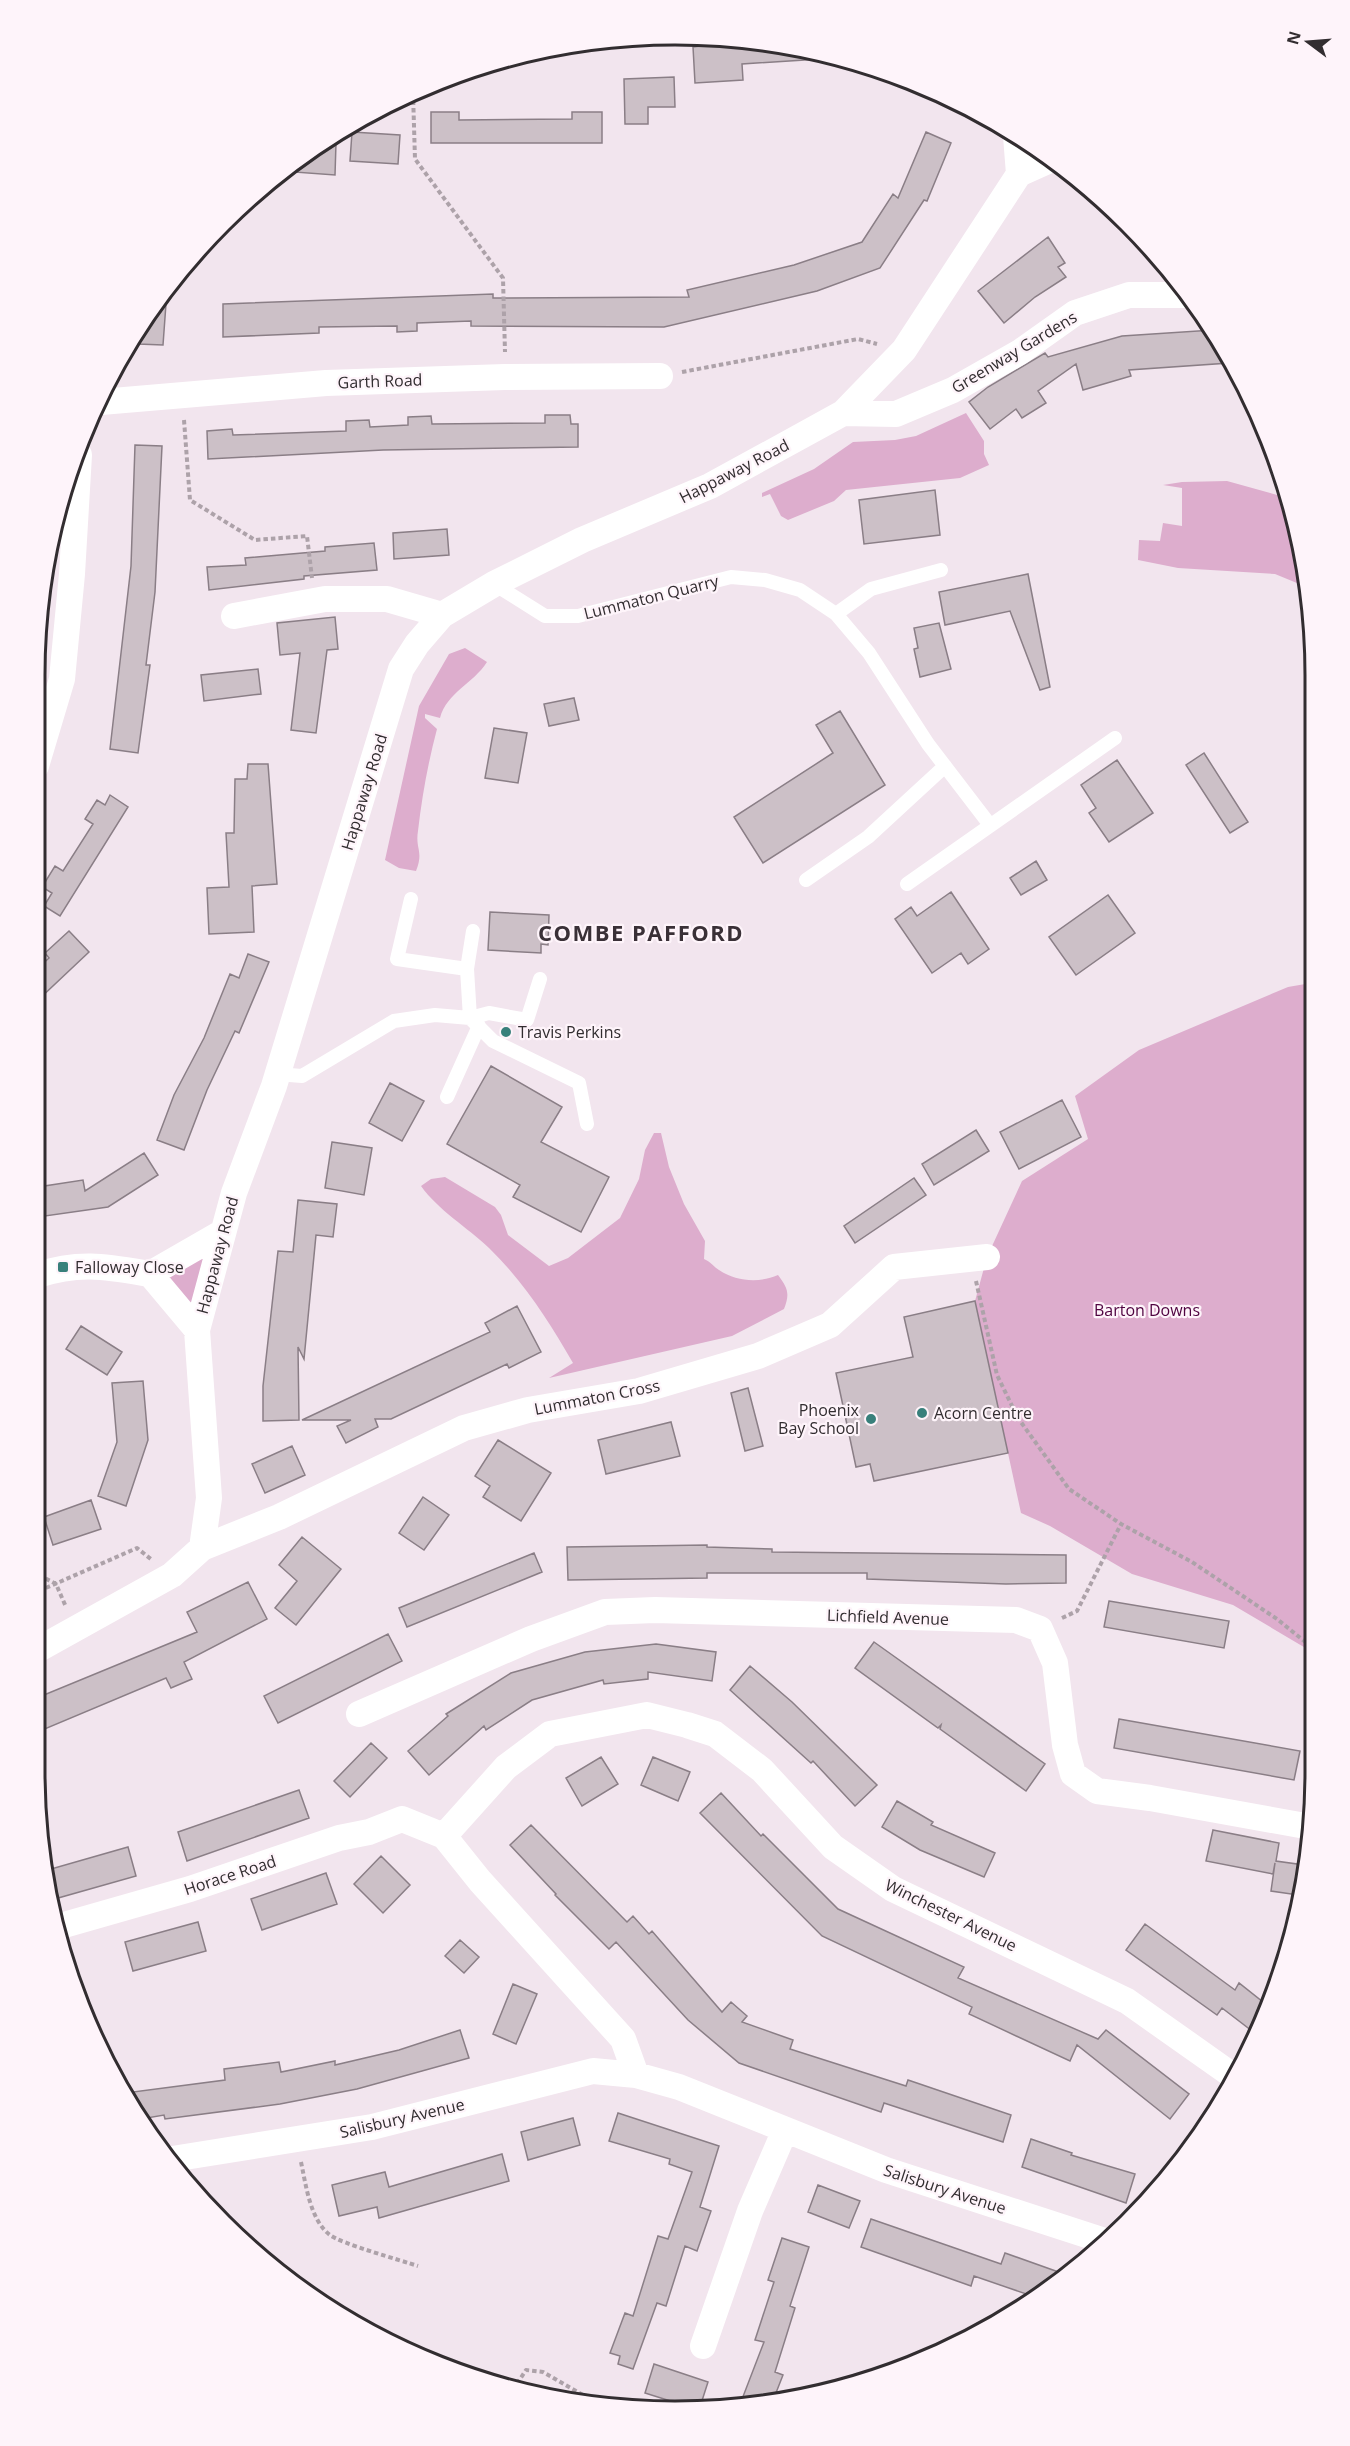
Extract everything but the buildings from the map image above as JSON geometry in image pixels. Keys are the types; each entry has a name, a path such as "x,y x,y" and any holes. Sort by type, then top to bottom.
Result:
{"street":[{"path":"1017,146 1019,174 1043,163"},
{"name":"Happaway Road","path":"202,1548 209,1498 197,1330 234,1193 277,1074 401,669 417,644 442,615 494,584 582,540 710,486 843,413 904,350 1019,174"},
{"name":"Greenway Gardens","path":"843,413 896,414 953,390 1020,352 1075,313 1130,295 1178,295"},
{"name":"Garth Road","path":"108,401 326,382 660,376"},
{"path":"45,736 62,679 75,482"},
{"path":"234,616 325,599 387,599 442,615"},
{"path":"45,1273 63,1267 95,1264 150,1274 223,1233"},
{"name":"Lummaton Cross","path":"202,1548 279,1517 464,1428 528,1410 639,1390 758,1356 830,1325 894,1267 980,1258"},
{"path":"150,1274 197,1330"},
{"path":"45,1646 172,1575 202,1548"},
{"name":"Lichfield Avenue","path":"359,1714 531,1639 605,1612 655,1610 1016,1620 1040,1629"},
{"path":"1040,1629 1055,1663 1065,1744 1073,1774 1081,1780 1097,1791 1150,1797 1303,1825"},
{"name":"Winchester Avenue","path":"444,1836 506,1767 550,1734 647,1715 687,1725 715,1734 762,1770 834,1847 893,1889 1127,2001 1228,2072"},
{"name":"Horace Road","path":"64,1925 190,1889 339,1838 369,1832 402,1819 444,1836"},
{"path":"444,1836 480,1881 623,2039 636,2075"},
{"name":"Salisbury Avenue","path":"178,2158 372,2127 593,2071 636,2075 679,2087 886,2170 1097,2238"},
{"path":"703,2346 750,2211 784,2130"}],"lane":[{"path":"836,614 871,589 941,570"},
{"name":"Lummaton Quarry","path":"494,584 545,616 578,616 731,577 765,580 800,590 836,614 869,653 945,766 990,825"},
{"path":"907,884 1115,738"},
{"path":"806,880 868,837 945,766"},
{"path":"411,899 396,959 467,969"},
{"path":"447,1096 474,1022 467,969 473,931"},
{"path":"474,1022 489,1013 526,1020 540,979"},
{"path":"277,1074 302,1076 394,1021 435,1016 474,1022 493,1041 579,1083 587,1124"}],"path":[{"path":"413,102 415,159 503,278 505,377"},
{"path":"660,376 858,339 904,350"},
{"path":"183,395 190,500 255,540 307,536 312,578 323,584 325,599"},
{"path":"980,1258 978,1293 997,1375 1018,1418 1069,1489 1120,1524 1192,1562 1305,1642"},
{"path":"1040,1629 1077,1611 1120,1524"},
{"path":"45,1589 137,1548 172,1575"},
{"path":"45,1578 56,1584 75,1628"},
{"path":"297,2140 308,2194 319,2221 330,2235 418,2266"},
{"path":"518,2381 525,2370 543,2372 581,2394"}],"green space":[{"path":"966,413 984,441 984,454 989,465 960,478 846,490 834,501 788,520 781,516 770,494 762,497 762,493 814,469 853,442 895,440 916,436"},
{"path":"1227,481 1279,496 1298,584 1275,574 1178,568 1138,560 1139,540 1160,541 1163,523 1182,526 1182,488 1163,485 1182,482"},
{"path":"465,648 487,662 448,701 440,718 425,714 425,718 437,729 423,792 417,837 419,859 416,871 399,868 385,860 419,706 449,654"},
{"name":"Barton Downs","path":"1305,984 1305,1648 1233,1605 1132,1574 1050,1526 1021,1513 975,1301 987,1257 1022,1181 1088,1139 1075,1096 1139,1050 1288,987"},
{"path":"654,1133 661,1133 669,1167 684,1204 705,1241 704,1259 726,1274 741,1279 756,1280 778,1275 787,1291 784,1309 732,1336 549,1378 573,1363 545,1317 501,1261 436,1203 421,1186 431,1179 445,1177 495,1207 501,1215 508,1235 549,1266 568,1258 620,1218 639,1179 645,1150"},
{"path":"223,1232 197,1330 150,1274"}],"place":[{"name":"Travis Perkins","path":"506,1032"},
{"name":"Falloway Close","path":"63,1267"},
{"name":"Acorn Centre","path":"922,1413"},
{"name":"Phoenix Bay School","path":"871,1419"}],"district":[{"name":"COMBE PAFFORD","path":"641,933"}]}
